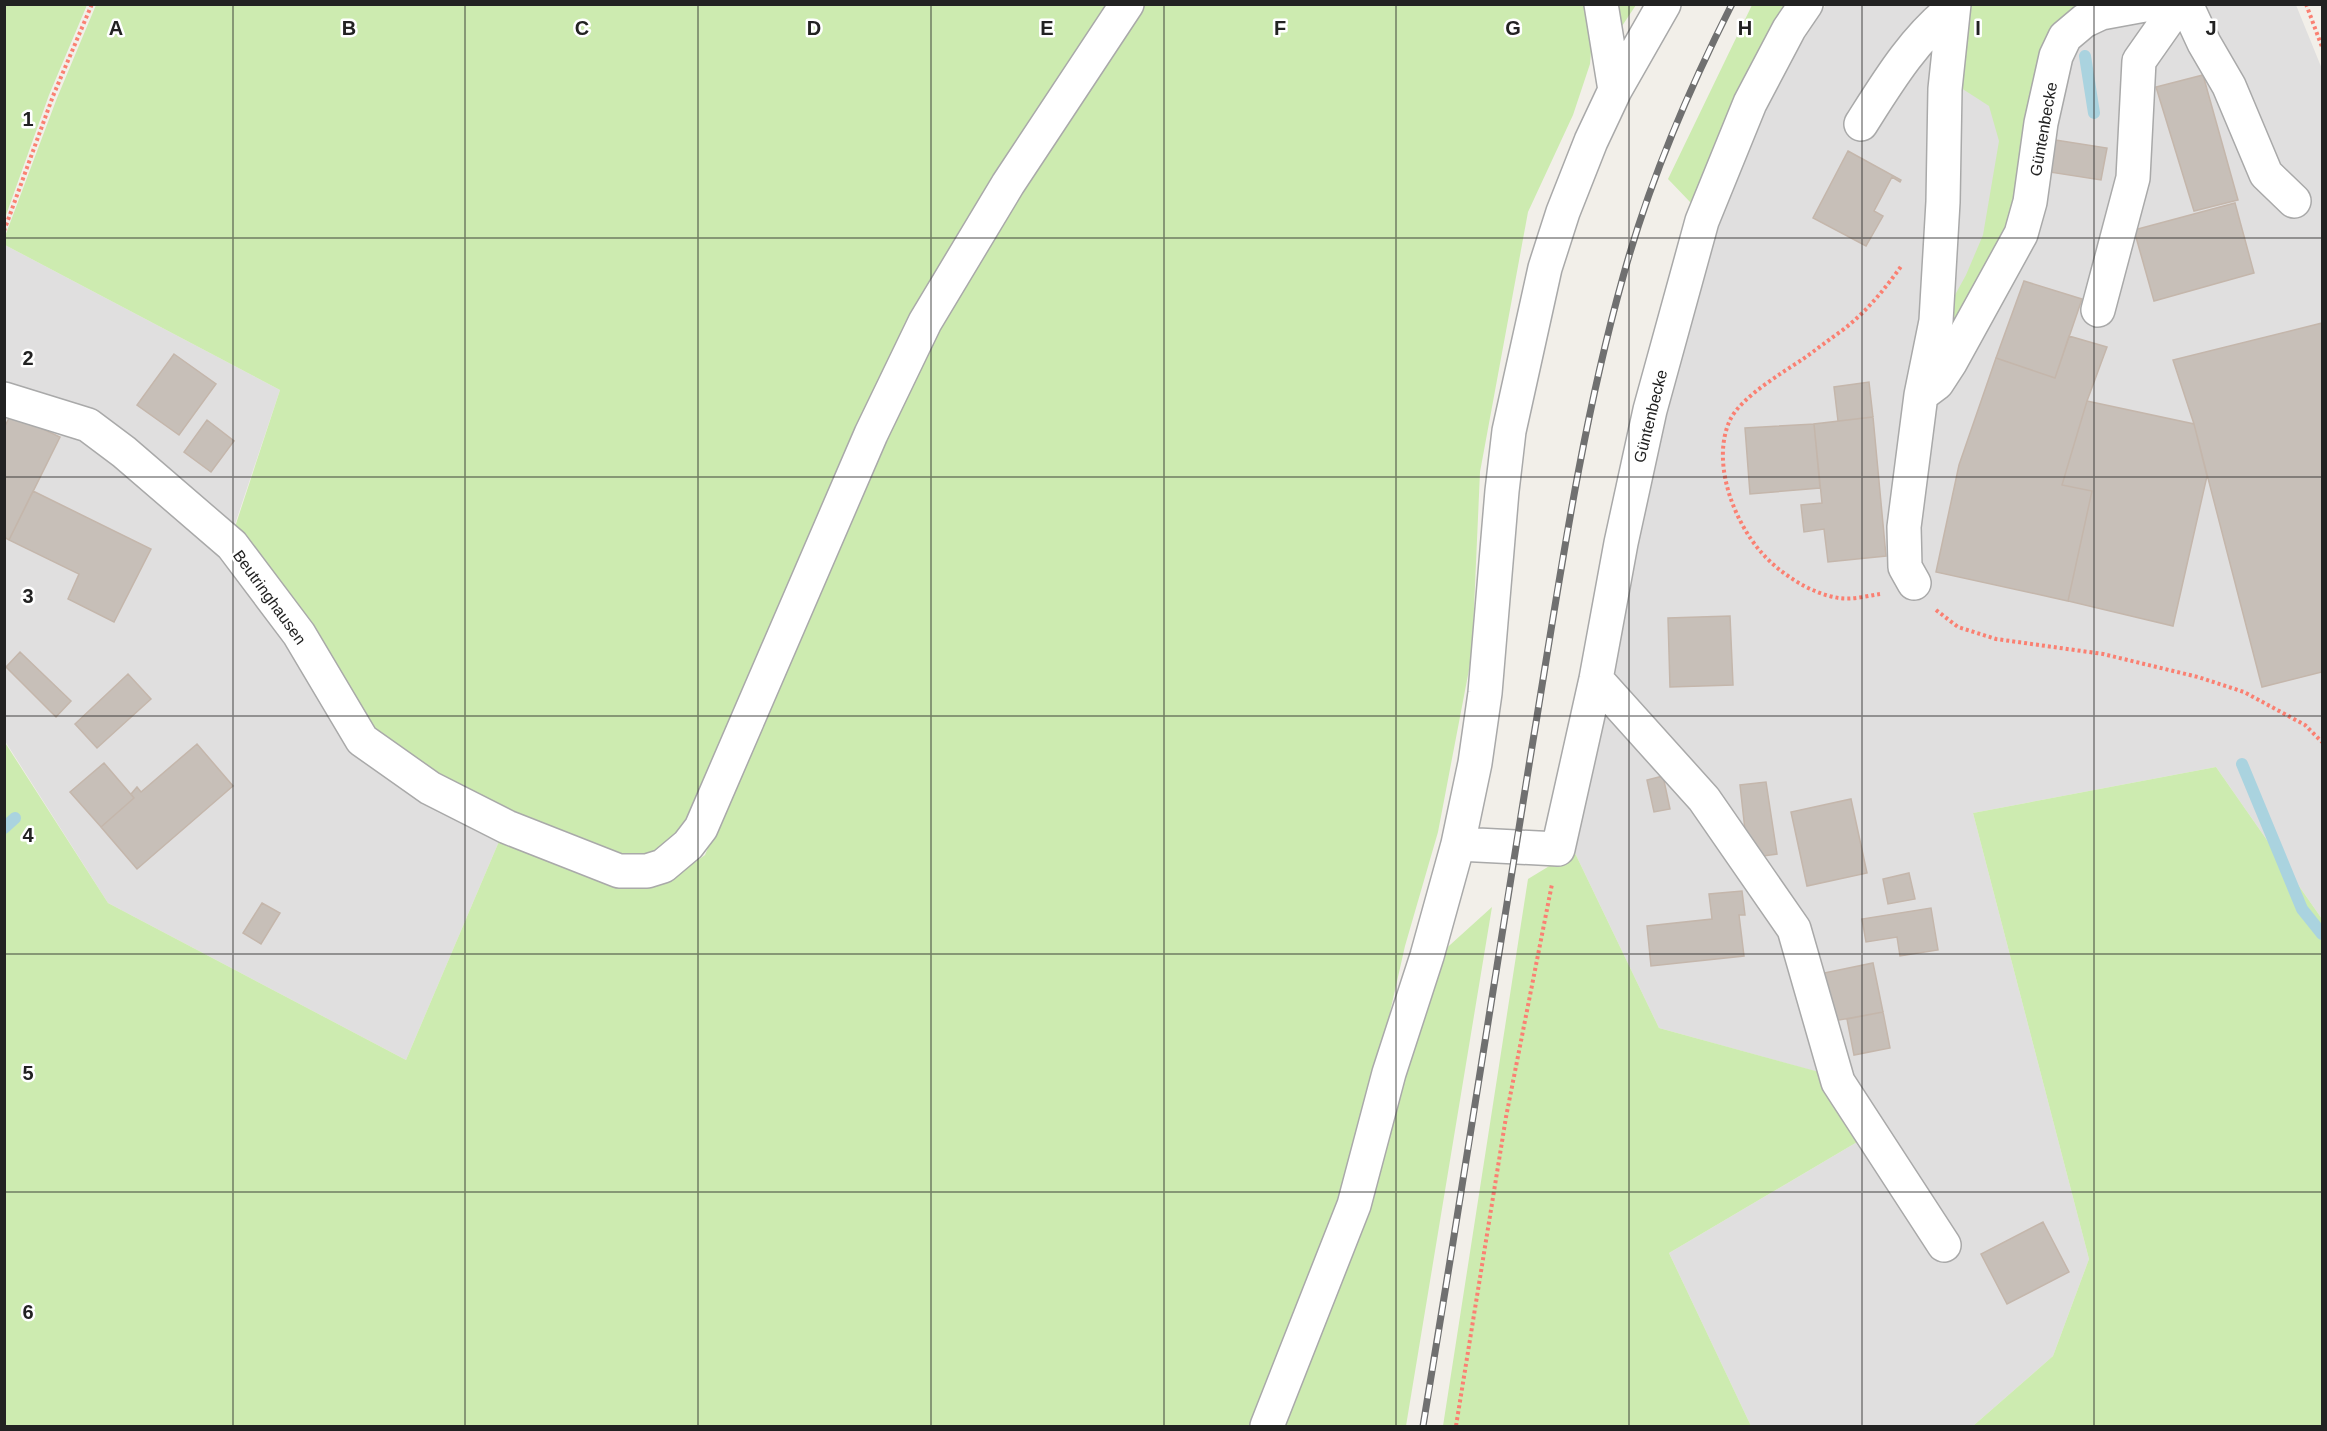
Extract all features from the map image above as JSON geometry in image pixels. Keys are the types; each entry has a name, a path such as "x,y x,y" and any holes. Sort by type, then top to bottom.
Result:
{"street":[{"name":"Beutringhausen","path":"4,399 88,425 124,452 232,546 299,634 362,740 430,788 507,827 619,871 633,872 663,866 682,852 701,828 871,434 925,322 1008,184 1127,4"},
{"path":"1601,4 1615,90"},
{"path":"1267,1426 1354,1205 1389,1073 1427,956 1458,844 1475,763 1485,693 1502,491 1513,408 1545,268 1563,212 1587,151 1615,90 1664,4"},
{"name":"Güntenbecke","path":"1558,849 1596,679 1621,543 1650,410 1702,221 1750,103 1789,29 1806,4"},
{"name":"Güntenbecke","path":"1921,395 1937,383 1950,363 2021,234 2030,202 2046,101 2056,56 2065,38 2084,21 2101,13 2150,4"},
{"path":"2098,310 2133,178 2139,61 2179,4"},
{"path":"2186,4 2204,43 2229,86 2266,174 2294,201"},
{"path":"1914,584 1905,567 1904,528 1921,395 1936,321 1943,202 1945,89 1954,6"},
{"path":"1861,124 1886,84 1913,49 1936,21 1954,6"},
{"path":"1596,679 1704,799 1794,929 1838,1082 1944,1245"},
{"path":"1458,844 1558,849"}],"path":[{"path":"4,231 53,96 92,4"},
{"path":"2306,4 2322,47"},
{"path":"1906,260 1882,293 1846,327 1772,379 1730,419 1723,445 1723,471 1734,505 1761,552 1795,580 1817,591 1839,598 1888,592 1914,584 1922,600 1958,627 1996,639 2103,654 2198,677 2244,692 2305,725 2322,742"},
{"path":"1456,1426 1506,1117 1558,849"}],"shaded area":[{"path":"1826,5 2296,5 2322,69 2322,919 2216,767 1973,813 2089,1259 2053,1356 1973,1426 1751,1426 1669,1253 1869,1135 1836,1077 1659,1028 1574,851 1674,374 1715,231 1781,75"},
{"path":"5,245 280,390 229,542 503,832 406,1060 108,903 5,741"}],"green space":[{"path":"5,4 87,5 49,95 5,218"},
{"path":"96,5 1119,5 1001,178 683,836 646,859 615,862 510,824 368,738 233,533 280,390 5,245 4,239 57,98"},
{"path":"1141,5 1593,5 1594,16 1590,64 1573,115 1528,212 1480,472 1472,654 1438,832 1405,946 1347,1202 1259,1426 5,1426 4,741 108,903 406,1060 503,832 674,877 705,855 826,564 934,326"},
{"path":"1612,5 1636,5 1618,32"},
{"path":"1752,5 1787,5 1691,203 1668,179"},
{"path":"1970,5 2098,5 2079,12 2017,206 1942,353 1950,304 1966,275 1983,235 1999,141 1989,106 1958,86"},
{"path":"2216,767 2322,919 2322,1426 1973,1426 2053,1356 2089,1259 1973,813"},
{"path":"1574,851 1659,1028 1834,1076 1869,1135 1669,1253 1751,1426 1443,1426 1528,879"},
{"path":"1492,907 1406,1426 1276,1426 1440,954"}],"building":[{"path":"2203,75 2238,200 2194,211 2156,87"},
{"path":"2049,139 2107,148 2101,180 2043,171"},
{"path":"1848,151 1901,180 1900,182 1892,177 1874,211 1883,216 1866,246 1813,218"},
{"path":"2235,203 2254,273 2154,301 2134,230"},
{"path":"2024,281 2082,299 2055,378 1996,358"},
{"path":"2322,323 2322,672 2262,687 2194,424 2173,360"},
{"path":"2069,336 2107,347 2087,401 2062,485 2092,491 2068,601 1936,572 1959,465 1996,358 2055,378"},
{"path":"174,354 216,384 179,435 137,405"},
{"path":"1869,382 1873,417 1838,421 1834,387"},
{"path":"2087,401 2194,424 2207,476 2173,626 2068,601 2092,491 2062,485"},
{"path":"11,414 60,437 9,540 4,537 4,428"},
{"path":"1873,417 1886,556 1828,562 1824,529 1804,532 1801,505 1822,503 1814,424"},
{"path":"207,420 234,441 211,472 184,452"},
{"path":"1814,424 1820,488 1750,494 1745,428"},
{"path":"33,491 151,549 114,622 68,599 79,574 9,540"},
{"path":"1730,616 1733,685 1670,687 1668,618"},
{"path":"20,652 71,701 56,717 6,667"},
{"path":"128,674 151,699 97,748 75,724"},
{"path":"197,744 233,786 137,869 101,827 134,798 131,794 137,787 141,792"},
{"path":"104,763 134,798 101,827 70,792"},
{"path":"1663,776 1670,809 1654,812 1647,780"},
{"path":"1766,782 1777,854 1756,857 1745,830 1740,785"},
{"path":"1851,799 1867,873 1807,886 1791,812"},
{"path":"1909,873 1915,899 1888,904 1883,879"},
{"path":"1742,891 1745,915 1739,915 1744,956 1651,966 1647,926 1712,919 1709,894"},
{"path":"262,903 280,913 261,944 243,933"},
{"path":"1931,908 1938,950 1900,956 1897,937 1866,942 1862,919"},
{"path":"1873,963 1883,1012 1834,1021 1824,973"},
{"path":"1883,1012 1890,1048 1854,1055 1847,1019"},
{"path":"2043,1222 2069,1272 2007,1304 1981,1254"}],"waterway":[{"name":"Güntenbecke","path":"2085,56 2094,113"},
{"name":"Güntenbecke","path":"2242,764 2302,909 2322,934"},
{"path":"4,828 15,818"}],"railway":[{"path":"1423,1426 1560,577 1581,456 1607,336 1633,242 1657,172 1700,70 1732,4"}]}
